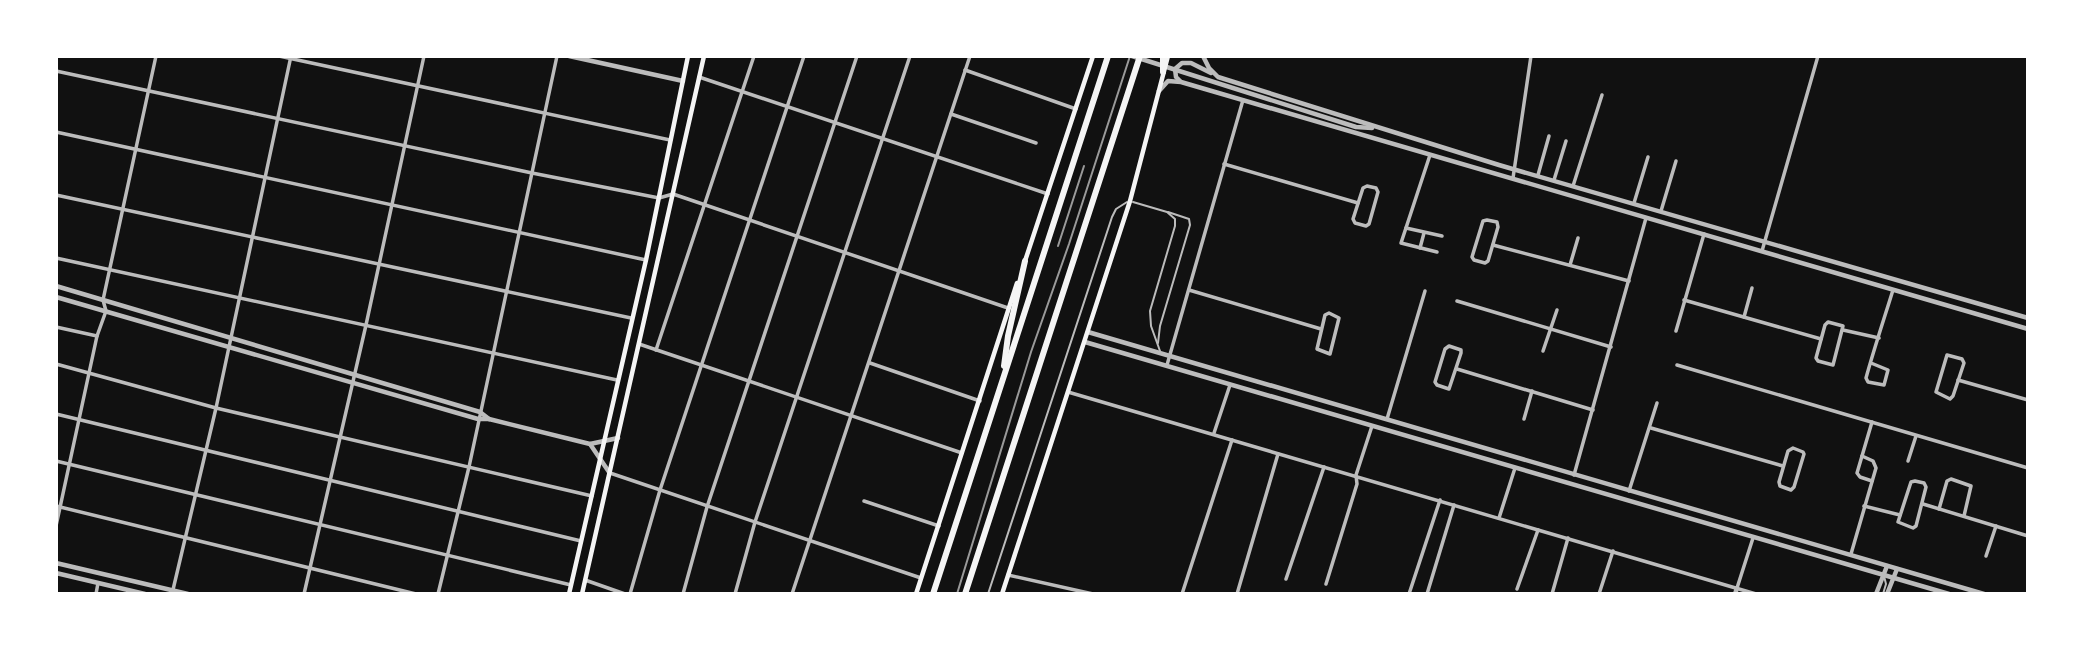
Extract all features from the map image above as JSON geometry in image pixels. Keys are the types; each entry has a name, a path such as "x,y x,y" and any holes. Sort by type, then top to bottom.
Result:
{"highway":[{"path":"933,594 1108,56"},
{"path":"965,594 1140,56"},
{"path":"1163,72 1166,56"},
{"path":"1002,381 1008,337 1025,261"}],"main road":[{"path":"569,594 646,260 688,56"},
{"path":"582,594 704,56"},
{"path":"916,594 1093,56"},
{"path":"1002,594 1130,201 1163,72"},
{"path":"594,484 607,487"}],"street":[{"path":"56,526 97,336 106,311 103,300 156,56"},
{"path":"279,56 670,140"},
{"path":"304,594 424,56"},
{"path":"438,594 469,467 557,56"},
{"path":"569,56 683,81"},
{"path":"656,350 754,56"},
{"path":"585,580 628,594 804,56"},
{"path":"683,594 708,507 857,56"},
{"path":"735,594 755,522 910,56"},
{"path":"792,594 970,56"},
{"path":"1132,56 1356,127 1375,138"},
{"path":"1203,56 1215,75"},
{"path":"1513,178 1531,56"},
{"path":"1762,251 1818,56"},
{"path":"173,592 216,408 291,57"},
{"path":"1181,82 1175,71 1177,66 1191,63 1215,75 1515,170 2028,318"},
{"path":"965,70 1076,109"},
{"path":"56,71 532,173 659,198 673,194 1009,308"},
{"path":"699,77 1048,194"},
{"path":"1157,93 1168,81 1181,82 2028,329"},
{"path":"1573,186 1602,95"},
{"path":"1167,365 1243,100"},
{"path":"951,114 1036,144"},
{"path":"1356,127 1377,127"},
{"path":"56,132 646,260"},
{"path":"1538,175 1549,136"},
{"path":"1554,180 1566,141"},
{"path":"1431,153 1401,243 1437,253"},
{"path":"1633,203 1648,157"},
{"path":"1661,211 1676,161"},
{"path":"1224,164 1358,203"},
{"path":"1364,186 1377,189 1368,226 1353,221 1358,203 1364,186"},
{"path":"56,195 631,318"},
{"path":"1574,475 1646,218"},
{"path":"1485,220 1498,223 1493,245 1486,263 1472,259 1485,220"},
{"path":"1406,228 1442,236"},
{"path":"1420,248 1424,233"},
{"path":"1676,331 1704,234"},
{"path":"1570,265 1578,238"},
{"path":"1493,245 1629,281"},
{"path":"1783,257 1779,251 1784,246"},
{"path":"56,258 617,380"},
{"path":"56,286 480,412 489,419"},
{"path":"1744,317 1752,288"},
{"path":"1871,363 1888,370 1884,385 1866,380 1871,363 1880,338 1893,289"},
{"path":"1189,290 1321,329"},
{"path":"1387,419 1425,291"},
{"path":"56,297 478,419 489,419 590,444 618,438"},
{"path":"1684,300 1821,339"},
{"path":"1457,302 1611,347"},
{"path":"1544,351 1556,310"},
{"path":"1326,314 1339,316 1330,354 1317,350 1321,329 1326,314"},
{"path":"1826,322 1841,324 1843,330 1833,365 1816,359 1826,322"},
{"path":"56,327 97,336"},
{"path":"1843,330 1880,338"},
{"path":"1088,332 1984,594"},
{"path":"1085,342 1949,594"},
{"path":"639,344 962,453"},
{"path":"1447,347 1461,351 1457,369 1449,389 1435,383 1447,347"},
{"path":"1947,355 1964,361 1958,380 1951,399 1936,394 1947,355"},
{"path":"870,363 980,401"},
{"path":"56,364 216,408 592,496"},
{"path":"1677,365 2028,468"},
{"path":"1457,369 1593,410"},
{"path":"1958,380 2028,400"},
{"path":"1214,433 1230,384"},
{"path":"1524,419 1532,391"},
{"path":"1068,392 1612,551 1736,591 1756,594"},
{"path":"1629,491 1657,403"},
{"path":"56,414 582,541"},
{"path":"1872,422 1857,475 1872,481"},
{"path":"1326,584 1372,426"},
{"path":"1651,428 1783,466"},
{"path":"1908,461 1916,435"},
{"path":"1182,594 1232,440"},
{"path":"590,444 610,473 922,578"},
{"path":"1790,449 1804,453 1793,489 1779,485 1783,466 1790,449"},
{"path":"1237,594 1278,454"},
{"path":"1851,554 1872,481 1874,463 1862,456"},
{"path":"56,461 571,585"},
{"path":"1286,579 1324,467"},
{"path":"1499,518 1515,468"},
{"path":"1912,481 1926,485 1915,528 1899,524 1900,515 1912,481"},
{"path":"1939,509 1947,481 1960,482 1971,486 1964,516"},
{"path":"1409,594 1440,500"},
{"path":"864,501 939,526"},
{"path":"1923,504 2028,536"},
{"path":"1427,594 1454,505"},
{"path":"59,506 416,594"},
{"path":"1864,506 1900,515"},
{"path":"1986,556 1996,526"},
{"path":"1517,589 1538,530"},
{"path":"1552,594 1568,538"},
{"path":"1736,591 1753,538"},
{"path":"1599,594 1612,551"},
{"path":"56,563 188,594"},
{"path":"1876,594 1887,566"},
{"path":"1885,594 1897,569"},
{"path":"56,573 145,594"},
{"path":"1008,575 1094,594"},
{"path":"96,594 98,583"}],"lane":[{"path":"988,594 1112,216 1116,209 1130,201 1189,219 1190,225 1160,326 1158,347"},
{"path":"1167,212 1175,219 1175,226 1150,311 1151,326 1167,365"},
{"path":"1884,575 1885,594"}],"railway":[{"path":"957,594 1031,352 1130,56"},
{"path":"1058,246 1084,166"}]}
